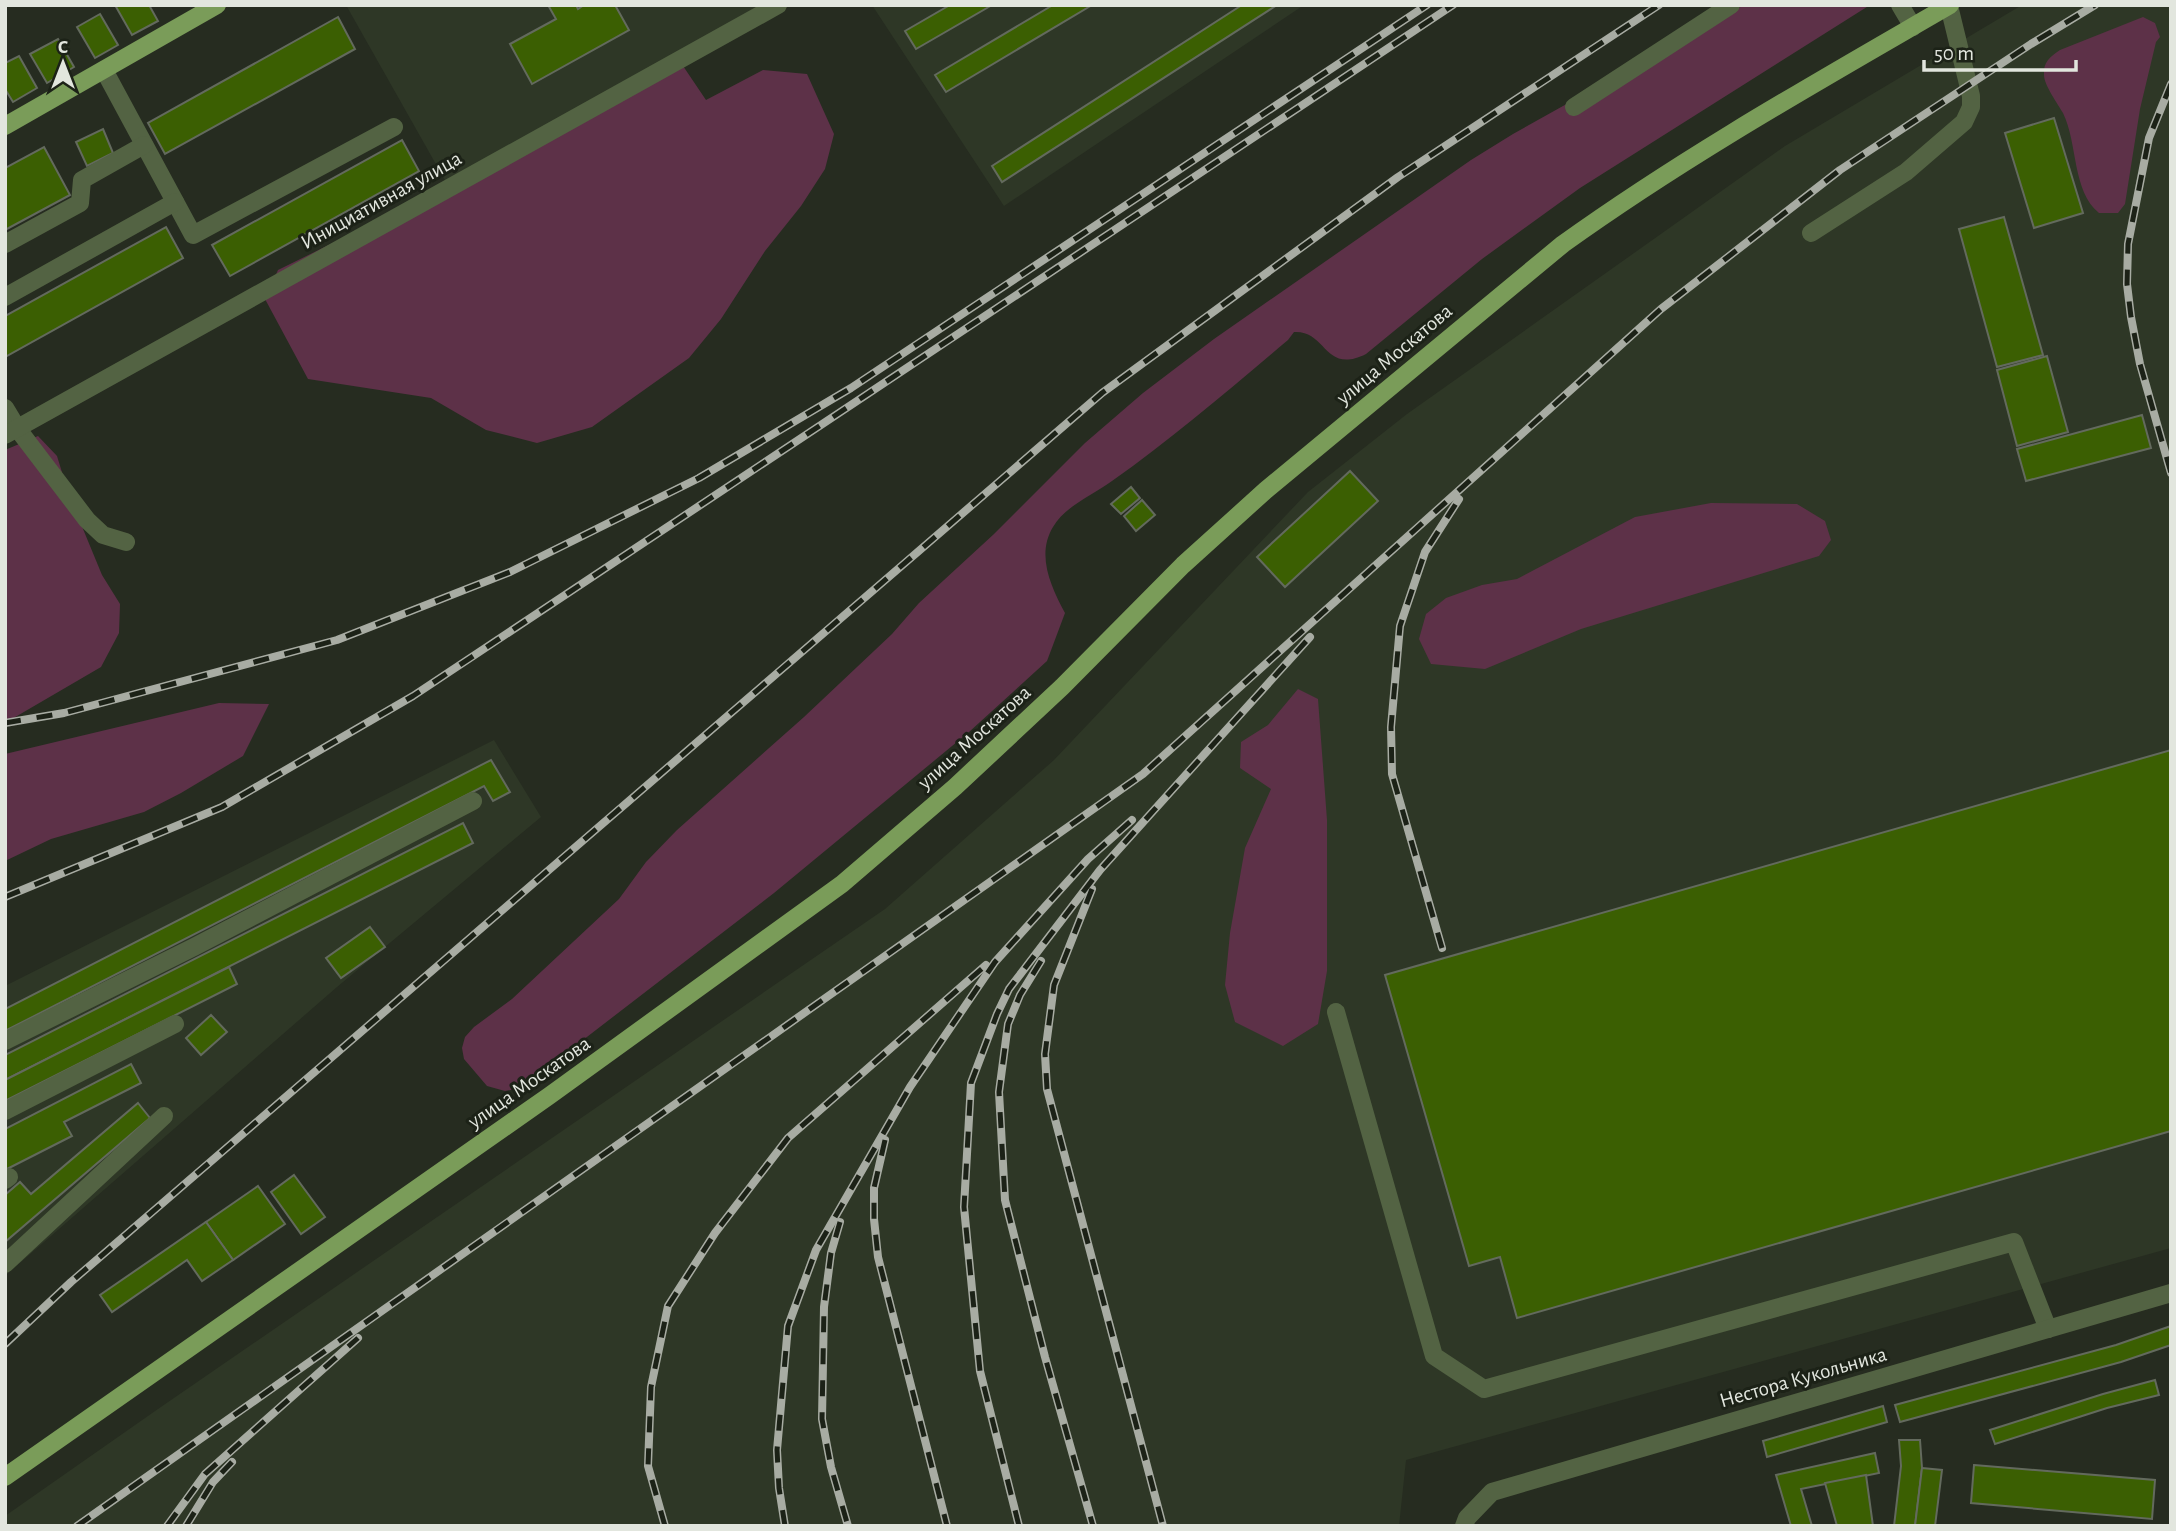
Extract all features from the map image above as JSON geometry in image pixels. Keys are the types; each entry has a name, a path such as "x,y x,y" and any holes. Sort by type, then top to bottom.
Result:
{"main road":[{"path":"5,126 217,5"},
{"name":"улица Москатова","path":"5,1477 560,1088 842,884 955,787 1062,687 1183,565 1257,498 1563,244 1613,208 1775,106 1950,6"}],"street":[{"name":"Инициативная улица","path":"11,432 778,5"},
{"path":"1574,107 1731,5"},
{"path":"1900,5 1913,26"},
{"path":"1811,233 1906,172 1964,122 1969,114 1971,96 1950,6"},
{"path":"104,70 192,235 394,127"},
{"path":"5,244 80,203 82,180 144,145"},
{"path":"5,297 175,202"},
{"path":"5,408 11,432 88,520 103,535 126,542"},
{"path":"5,1041 194,947 473,802"},
{"path":"1336,1012 1434,1356 1484,1389 2014,1242 2048,1329"},
{"path":"5,1111 175,1024"},
{"path":"5,1264 164,1116"},
{"name":"Нестора Кукольника","path":"1464,1526 1467,1518 1492,1492 2171,1293"}],"shaded area":[{"path":"346,5 761,5 446,182"},
{"path":"872,5 1304,5 1004,206"},
{"path":"1744,5 1870,5 1580,188 1482,259 1366,354 1342,359 1333,356 1305,333 1294,332 1288,340 1179,430 1058,520 1048,538 1046,560 1047,571 1065,613 1047,661 969,732 774,893 531,1080 516,1089 505,1091 487,1086 464,1059 462,1048 465,1037 474,1027 512,999 619,899 646,862 677,830 804,717 1085,443 1143,393 1214,339 1471,160"},
{"path":"2022,5 2171,5 2171,1248 1406,1460 1399,1526 5,1526 5,1516 885,909 1054,760 1308,492 1407,414 1785,146"},
{"path":"2143,17 2155,23 2160,37 2156,42 2140,109 2125,204 2118,213 2099,213 2084,192 2068,125 2046,84 2045,67 2050,58 2060,50"},
{"path":"679,60 706,100 763,70 807,74 834,134 825,169 801,206 765,251 721,319 689,358 592,427 537,443 486,430 431,398 308,379 265,299 278,270 495,163"},
{"path":"38,436 57,456 69,495 102,575 120,604 119,633 101,667 5,723 5,450"},
{"path":"1711,503 1797,504 1825,521 1831,540 1819,556 1581,629 1485,669 1431,664 1419,639 1426,614 1446,598 1482,585 1517,579 1635,517"},
{"path":"1298,689 1318,699 1327,820 1327,971 1318,1024 1283,1046 1235,1022 1225,985 1230,933 1245,848 1271,789 1240,768 1241,742 1268,725"},
{"path":"219,703 269,704 243,756 144,812 51,839 5,861 5,754"},
{"path":"494,740 541,817 337,987 5,1276 5,986"}],"building":[{"path":"115,5 149,5 158,21 132,35"},
{"path":"548,5 576,5 578,9 584,5 615,5 629,30 532,84 510,44 556,19"},
{"path":"950,5 992,5 916,49 905,31"},
{"path":"1053,5 1092,5 946,92 935,75"},
{"path":"1242,5 1277,5 1002,182 992,166"},
{"path":"100,14 118,45 95,58 77,27"},
{"path":"338,17 355,49 165,154 148,123"},
{"path":"58,39 74,67 47,83 30,54"},
{"path":"19,56 37,88 13,102 5,89 5,63"},
{"path":"2054,118 2083,213 2034,228 2005,133"},
{"path":"103,129 113,153 87,166 76,142"},
{"path":"402,140 419,171 230,276 212,245"},
{"path":"44,147 70,195 5,230 5,168"},
{"path":"2004,217 2043,355 1997,367 1959,229"},
{"path":"166,227 183,258 5,357 5,316"},
{"path":"2047,356 2068,432 2017,446 1997,370"},
{"path":"2142,415 2151,448 2026,481 2017,449"},
{"path":"1350,471 1378,501 1285,587 1257,557"},
{"path":"1131,487 1140,498 1121,514 1111,504"},
{"path":"1142,500 1155,515 1136,531 1124,516"},
{"path":"2171,750 2171,1131 1517,1318 1500,1257 1469,1266 1385,975"},
{"path":"491,760 510,792 493,801 484,786 5,1031 5,1009"},
{"path":"463,823 473,843 5,1080 5,1055"},
{"path":"370,927 385,947 341,978 326,958"},
{"path":"229,967 237,984 5,1101 5,1080"},
{"path":"211,1015 227,1032 201,1055 186,1038"},
{"path":"131,1064 141,1083 64,1122 72,1136 5,1170 5,1129"},
{"path":"138,1103 150,1118 5,1242 5,1195 20,1182 31,1194"},
{"path":"294,1175 325,1217 301,1234 271,1192"},
{"path":"258,1186 285,1224 233,1260 206,1222"},
{"path":"206,1222 233,1260 202,1281 187,1260 112,1312 100,1295"},
{"path":"2171,1326 2171,1345 2121,1362 1900,1422 1895,1405 2116,1345"},
{"path":"2155,1380 2159,1395 2107,1408 1995,1444 1990,1430 2103,1394"},
{"path":"1883,1406 1887,1422 1767,1457 1763,1441"},
{"path":"1899,1440 1920,1440 1922,1468 1915,1526 1894,1526 1901,1466"},
{"path":"1875,1453 1879,1473 1801,1489 1812,1526 1791,1526 1776,1475"},
{"path":"1974,1465 2155,1480 2152,1519 1971,1503"},
{"path":"1922,1468 1942,1470 1935,1526 1915,1526"},
{"path":"1866,1475 1873,1526 1837,1526 1825,1483"}],"railway":[{"path":"5,723 64,713 337,640 510,572 699,478 851,388 1427,5"},
{"path":"5,897 222,807 413,696 1453,5"},
{"path":"5,1344 71,1282 1102,393 1398,177 1659,5"},
{"path":"77,1526 1143,774 1661,309 1840,170 2095,5"},
{"path":"2171,84 2149,138 2128,244 2127,284 2140,364 2171,473"},
{"path":"1442,948 1392,774 1391,727 1400,626 1425,552 1459,499"},
{"path":"1019,1526 980,1371 964,1207 971,1083 1009,989 1100,870 1310,637"},
{"path":"785,1526 777,1450 788,1326 816,1250 910,1087 995,962 1088,859 1132,820"},
{"path":"1092,889 1054,985 1045,1054 1047,1089 1163,1526"},
{"path":"1041,961 1020,995 1008,1024 999,1092 1005,1200 1045,1357 1093,1526"},
{"path":"665,1526 648,1466 651,1387 668,1306 715,1233 788,1138 986,965"},
{"path":"885,1140 874,1188 878,1257 947,1526"},
{"path":"840,1222 831,1253 824,1307 822,1419 831,1467 848,1526"},
{"path":"167,1526 205,1474 358,1338"},
{"path":"186,1526 213,1482 232,1462"}]}
